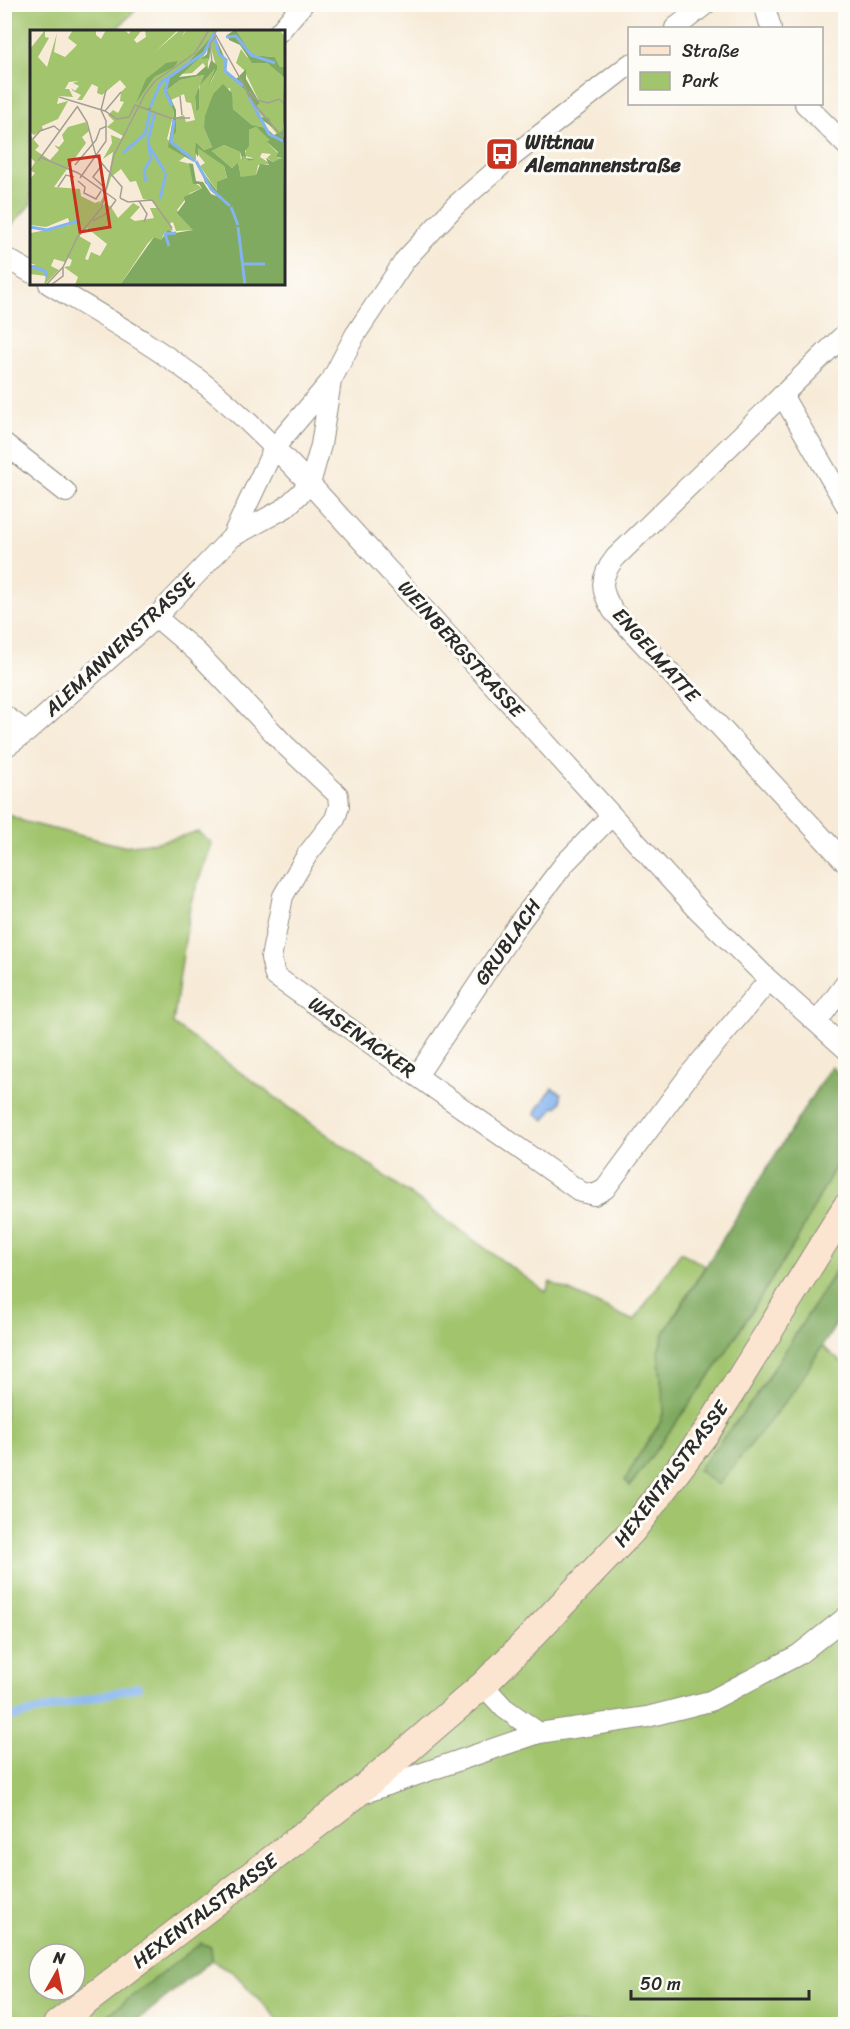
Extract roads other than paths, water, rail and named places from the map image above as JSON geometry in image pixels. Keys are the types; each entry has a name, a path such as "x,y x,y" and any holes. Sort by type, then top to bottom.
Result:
{"main road":[{"name":"HEXENTALSTRASSE","path":"57,2025 353,1797 483,1685 632,1531 708,1430 846,1206"}],"street":[{"path":"281,30 303,4"},
{"path":"676,27 706,4"},
{"path":"764,4 771,27"},
{"name":"ALEMANNENSTRASSE","path":"232,537 274,448 331,381 355,334 405,260 456,206 509,159 628,66"},
{"path":"806,105 846,145"},
{"path":"4,257 30,272"},
{"name":"WEINBERGSTRASSE","path":"51,285 107,318 206,386 249,422 310,484 454,640 699,911 769,980 846,1049"},
{"name":"ENGELMATTE","path":"846,333 615,558 603,577 605,598 613,610 846,863"},
{"name":"ALEMANNENSTRASSE","path":"4,748 27,732 156,617 232,537 285,508 310,484 321,445 331,381"},
{"path":"782,394 846,505"},
{"path":"4,443 66,492"},
{"name":"WASENACKER","path":"156,617 197,652 285,745 338,795 339,806 335,819 307,855 283,896 271,957 275,976 581,1192 594,1195 605,1190 690,1074 769,980"},
{"path":"4,715 27,732"},
{"name":"GRUBLACH","path":"417,1076 519,924 565,863 611,816"},
{"path":"817,1022 846,983"},
{"name":"HEXENTALSTRASSE","path":"353,1797 539,1733 647,1717 710,1701 798,1655 846,1617"},
{"path":"483,1685 504,1708 539,1733"}],"water":[{"path":"552,1088 561,1093 561,1102 554,1107 545,1120 535,1113"}],"waterway":[{"path":"9,1718 138,1687"}],"place":[{"name":"Wittnau Alemannenstraße","path":"502,154"}]}
